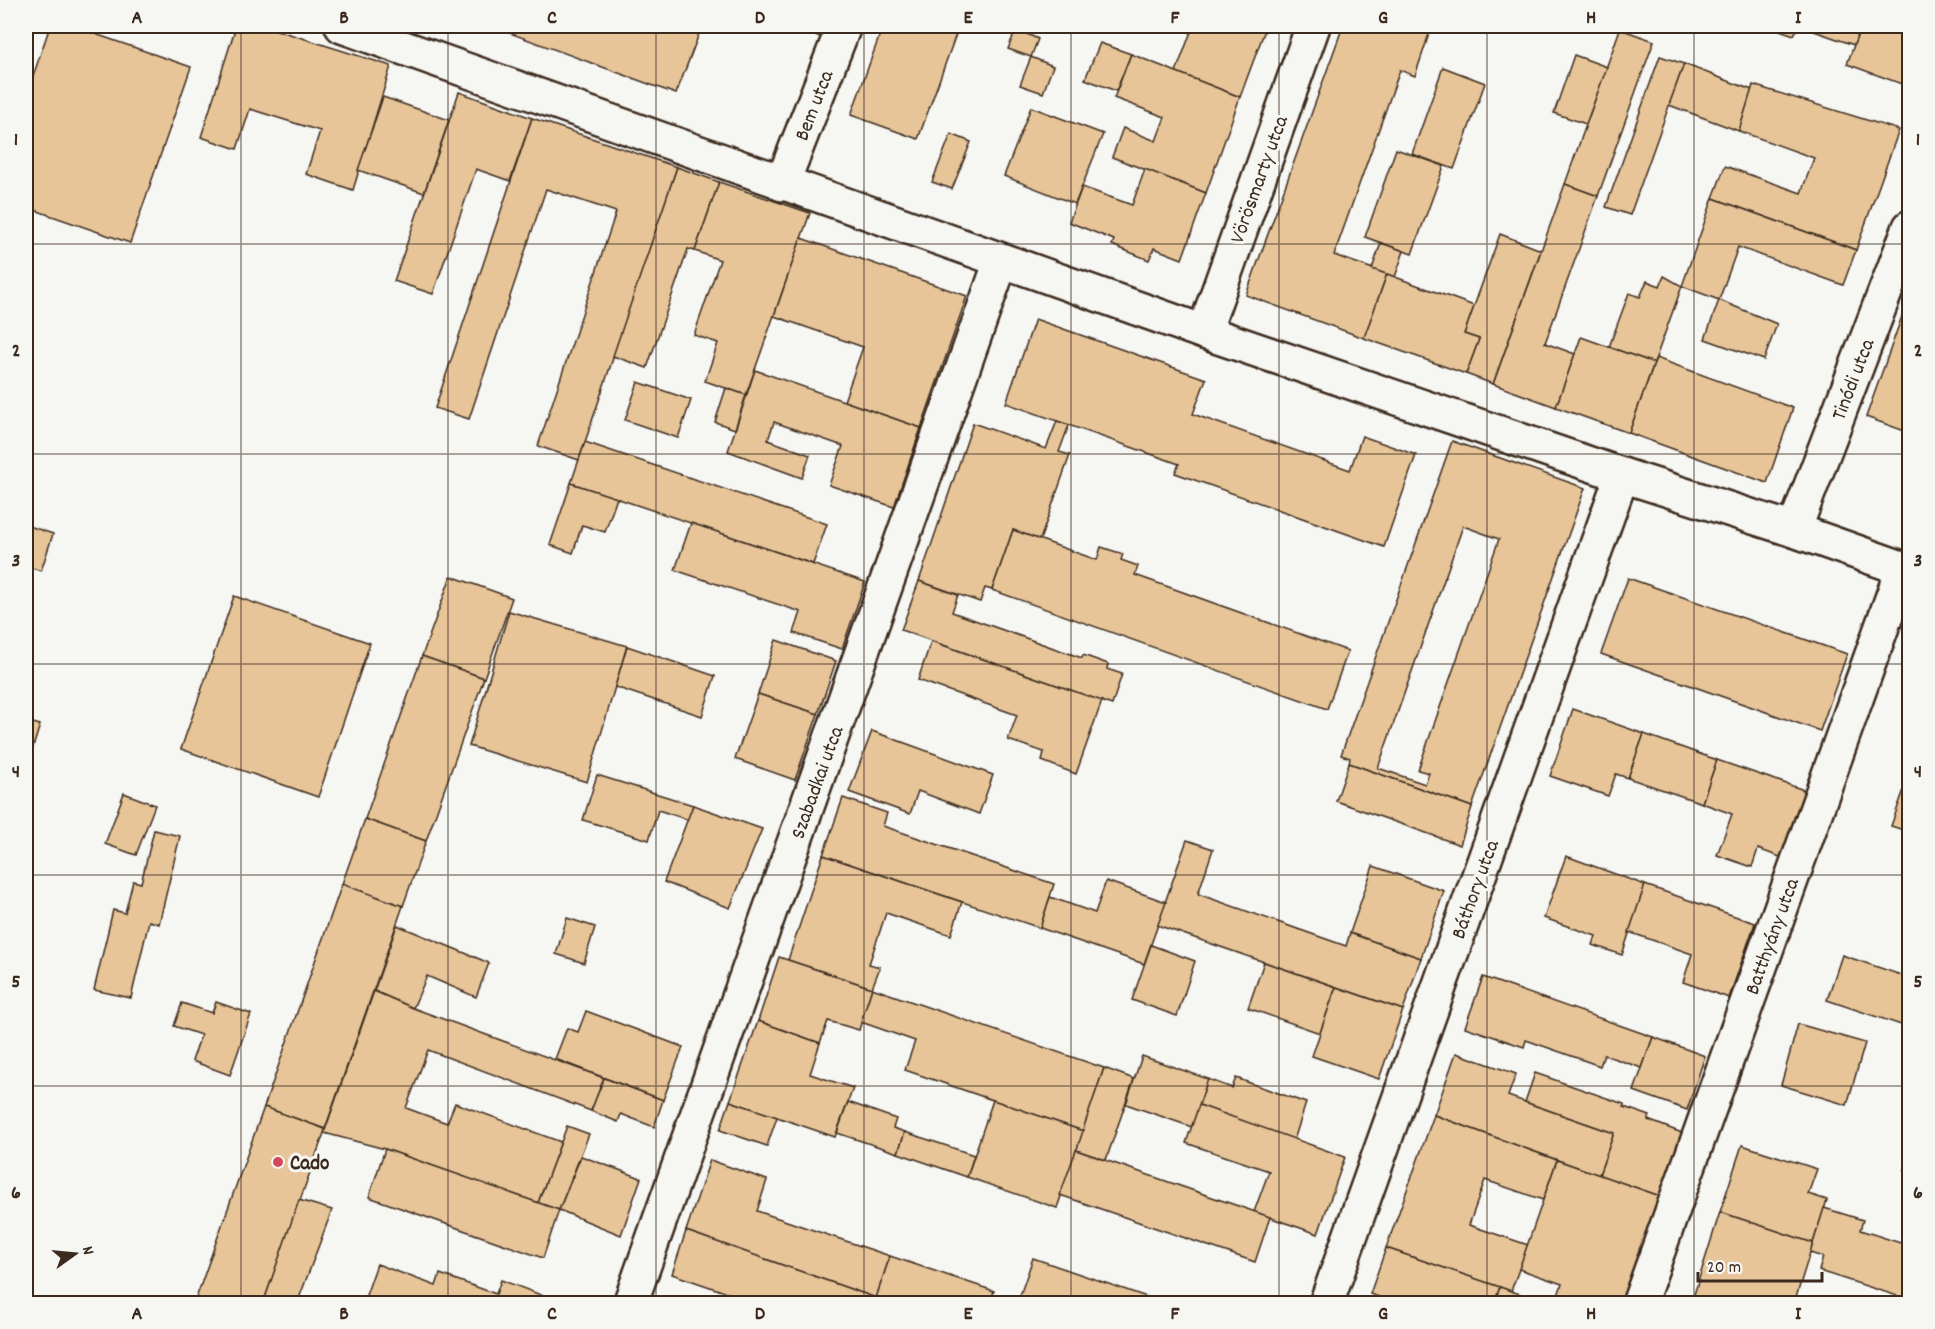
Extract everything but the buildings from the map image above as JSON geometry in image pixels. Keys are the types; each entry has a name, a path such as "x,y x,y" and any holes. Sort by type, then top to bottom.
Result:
{"street":[{"path":"342,26 402,35 782,184 1204,332 1622,475 1794,530 1906,570"},
{"name":"Bem utca","path":"782,184 844,26"},
{"name":"Vörösmarty utca","path":"1204,332 1313,26"},
{"name":"Tinódi utca","path":"1794,530 1910,227"},
{"name":"Szabadkai utca","path":"630,1304 1001,261"},
{"name":"Báthory utca","path":"1326,1304 1622,475"},
{"name":"Batthyány utca","path":"1639,1304 1906,570"}],"place":[{"name":"Cado","path":"278,1162"}]}
